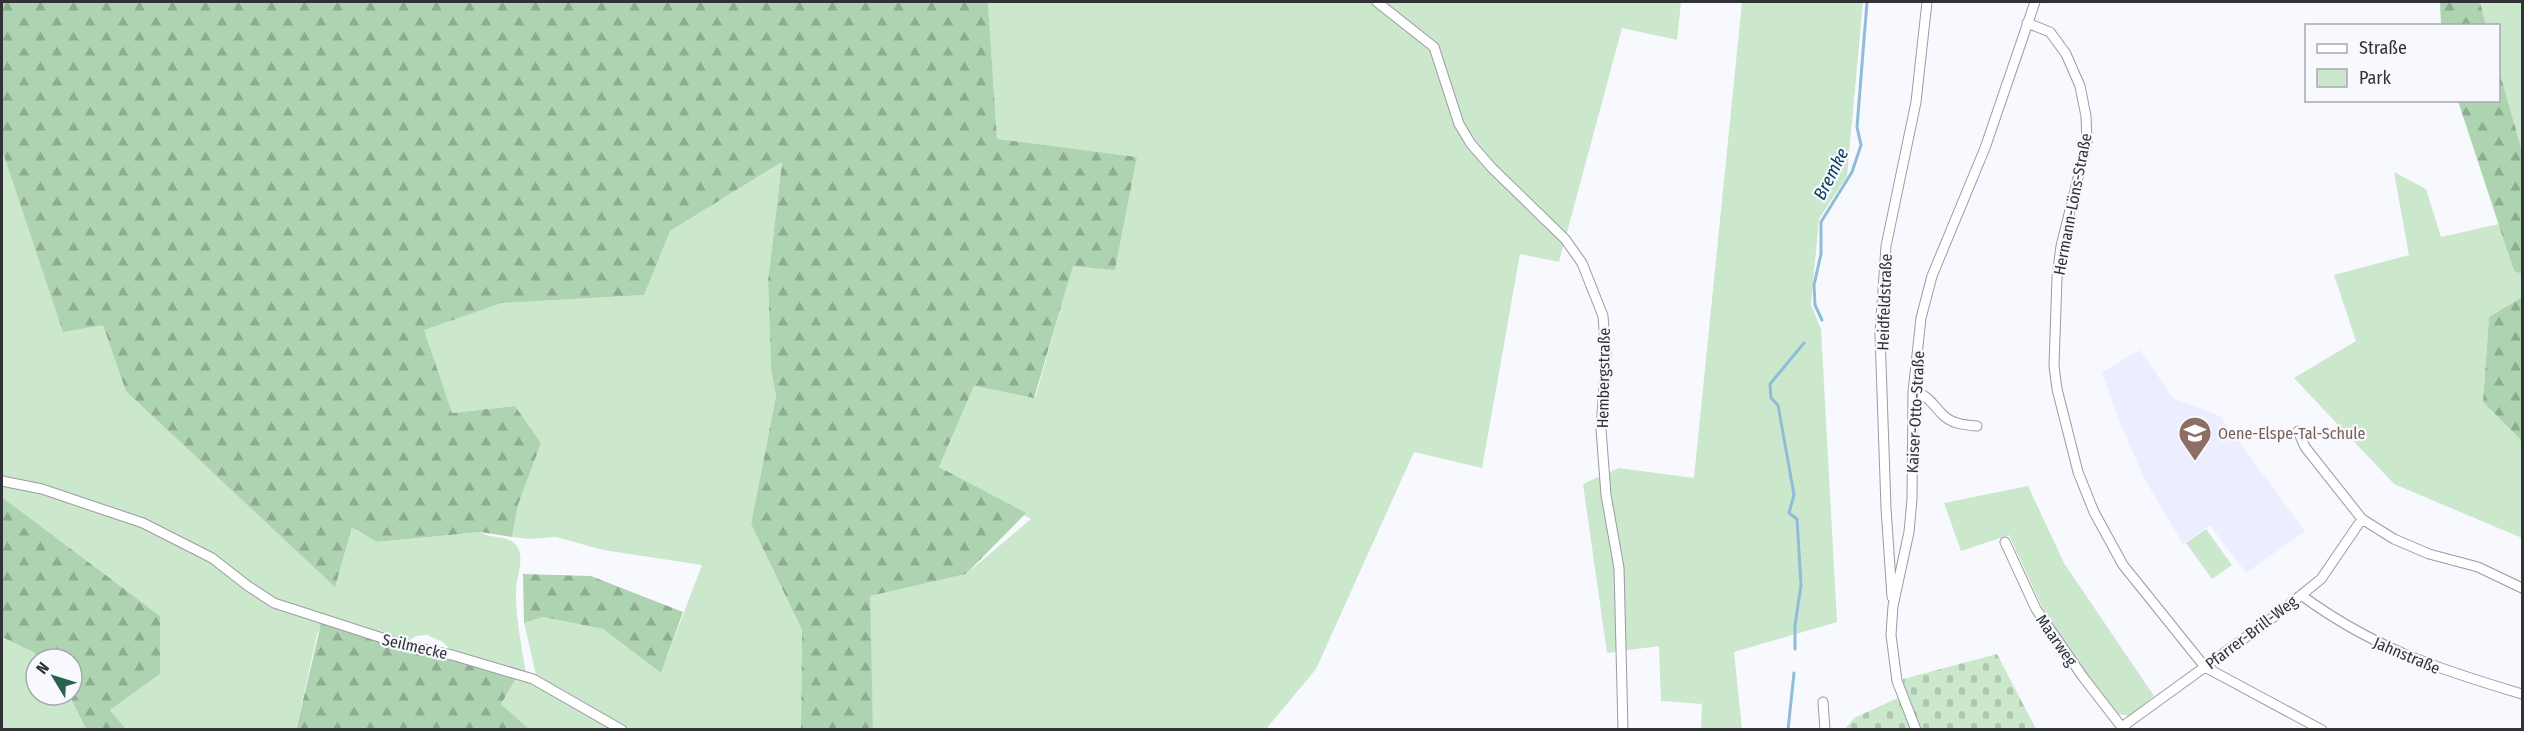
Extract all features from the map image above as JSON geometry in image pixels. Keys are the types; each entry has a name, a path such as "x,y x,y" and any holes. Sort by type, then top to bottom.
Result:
{"street":[{"name":"Hembergstraße","path":"1377,2 1434,47 1459,124 1471,144 1492,168 1565,239 1582,263 1604,316 1606,355 1601,429 1606,495 1619,568 1623,729"},
{"name":"Heidfeldstraße","path":"1893,606 1886,508 1881,323 1886,246 1916,102 1927,2"},
{"name":"Kaiser-Otto-Straße","path":"1916,729 1896,675 1891,634 1893,606 1908,532 1912,499 1913,392 1921,318 1932,276 1985,148 2035,2"},
{"name":"Hermann-Löns-Straße","path":"2027,23 2050,32 2066,54 2080,86 2086,116 2086,142 2061,246 2057,277 2054,366 2056,389 2078,472 2094,512 2123,565 2205,667 2322,729"},
{"path":"1913,392 1928,397 1951,421 1977,426"},
{"path":"2298,431 2305,447 2362,519 2403,543 2429,554 2478,567 2523,588"},
{"name":"Seilmecke","path":"2,481 42,489 143,523 212,558 274,603 407,646 452,655 533,679 622,729"},
{"name":"Pfarrer-Brill-Weg","path":"2123,728 2320,579 2362,519"},
{"name":"Maarweg","path":"2005,542 2036,609 2083,677 2123,728"},
{"name":"Jahnstraße","path":"2301,595 2357,633 2393,651 2452,673 2523,694"},
{"path":"1823,702 1825,729"}],"shaded area":[{"name":"Oene-Elspe-Tal-Schule","path":"2140,350 2173,398 2220,416 2305,531 2246,573 2210,525 2183,544 2144,478 2118,418 2102,372"}],"green space":[{"path":"2,2 988,2 997,139 1137,157 1115,270 1073,266 1034,398 974,386 939,467 1026,513 966,574 870,596 873,729 801,729 802,630 751,524 776,396 771,369 768,281 782,162 670,231 644,295 502,303 424,330 452,413 515,406 541,443 518,505 512,537 481,532 377,542 352,527 335,587 126,391 103,325 63,332 2,150"},
{"path":"988,2 1681,2 1677,40 1622,28 1559,262 1520,254 1482,468 1414,452 1316,669 1266,729 873,729 869,596 966,574 1031,519 939,467 974,386 1035,398 1073,265 1115,270 1137,157 997,140"},
{"path":"1742,2 1863,2 1847,176 1819,219 1811,305 1821,329 1837,622 1734,652 1742,729 1701,729 1702,704 1661,701 1659,646 1607,653 1583,484 1619,468 1694,478"},
{"path":"2440,2 2480,2 2486,24 2441,24"},
{"path":"2480,2 2522,2 2522,151 2500,74 2500,24 2486,24"},
{"path":"2500,74 2522,151 2522,274 2514,271 2458,102 2500,102"},
{"path":"2,150 63,331 103,324 127,391 335,586 352,526 377,542 481,532 512,541 520,554 516,600 526,674 453,652 443,642 427,635 416,636 409,641 325,618 317,635 296,729 126,729 110,710 160,674 160,616 2,497"},
{"path":"782,162 768,281 771,369 776,396 751,524 802,630 801,729 529,729 501,704 518,675 533,680 536,675 524,623 543,617 603,629 661,673 702,565 603,550 556,537 530,539 512,537 518,505 541,443 515,406 452,413 423,330 502,303 643,295 670,231"},
{"path":"2394,172 2426,189 2441,237 2499,224 2514,271 2522,274 2522,297 2489,317 2483,402 2520,439 2522,448 2522,538 2394,484 2294,378 2356,341 2334,275 2409,255"},
{"path":"2522,297 2522,448 2520,439 2483,402 2489,317"},
{"path":"2028,486 2064,563 2154,696 2130,716 2118,714 2087,675 2042,607 2009,535 1961,551 1944,503"},
{"path":"2,497 160,616 160,674 110,710 126,729 86,729 75,707 84,707 84,647 24,648 2,637"},
{"path":"2206,529 2232,565 2212,579 2186,543"},
{"path":"523,574 591,576 683,612 661,673 603,629 543,617 524,623"},
{"path":"321,624 386,643 518,675 501,704 529,729 296,730"},
{"path":"2,637 24,648 24,707 75,707 86,729 2,729"},
{"path":"1997,654 2036,729 1920,729 1904,689 1903,679"},
{"path":"1900,697 1913,730 1844,730 1854,718"}],"waterway":[{"name":"Bremke","path":"1822,320 1815,305 1814,285 1821,254 1821,222 1852,172 1861,145 1857,127 1867,2"},
{"name":"Bremke","path":"1795,649 1795,625 1801,585 1797,519 1789,513 1794,495 1778,405 1771,398 1770,384 1804,343"},
{"name":"Bremke","path":"1788,730 1794,673"}],"place":[{"name":"Oene-Elspe-Tal-Schule","path":"2195,462"}]}
